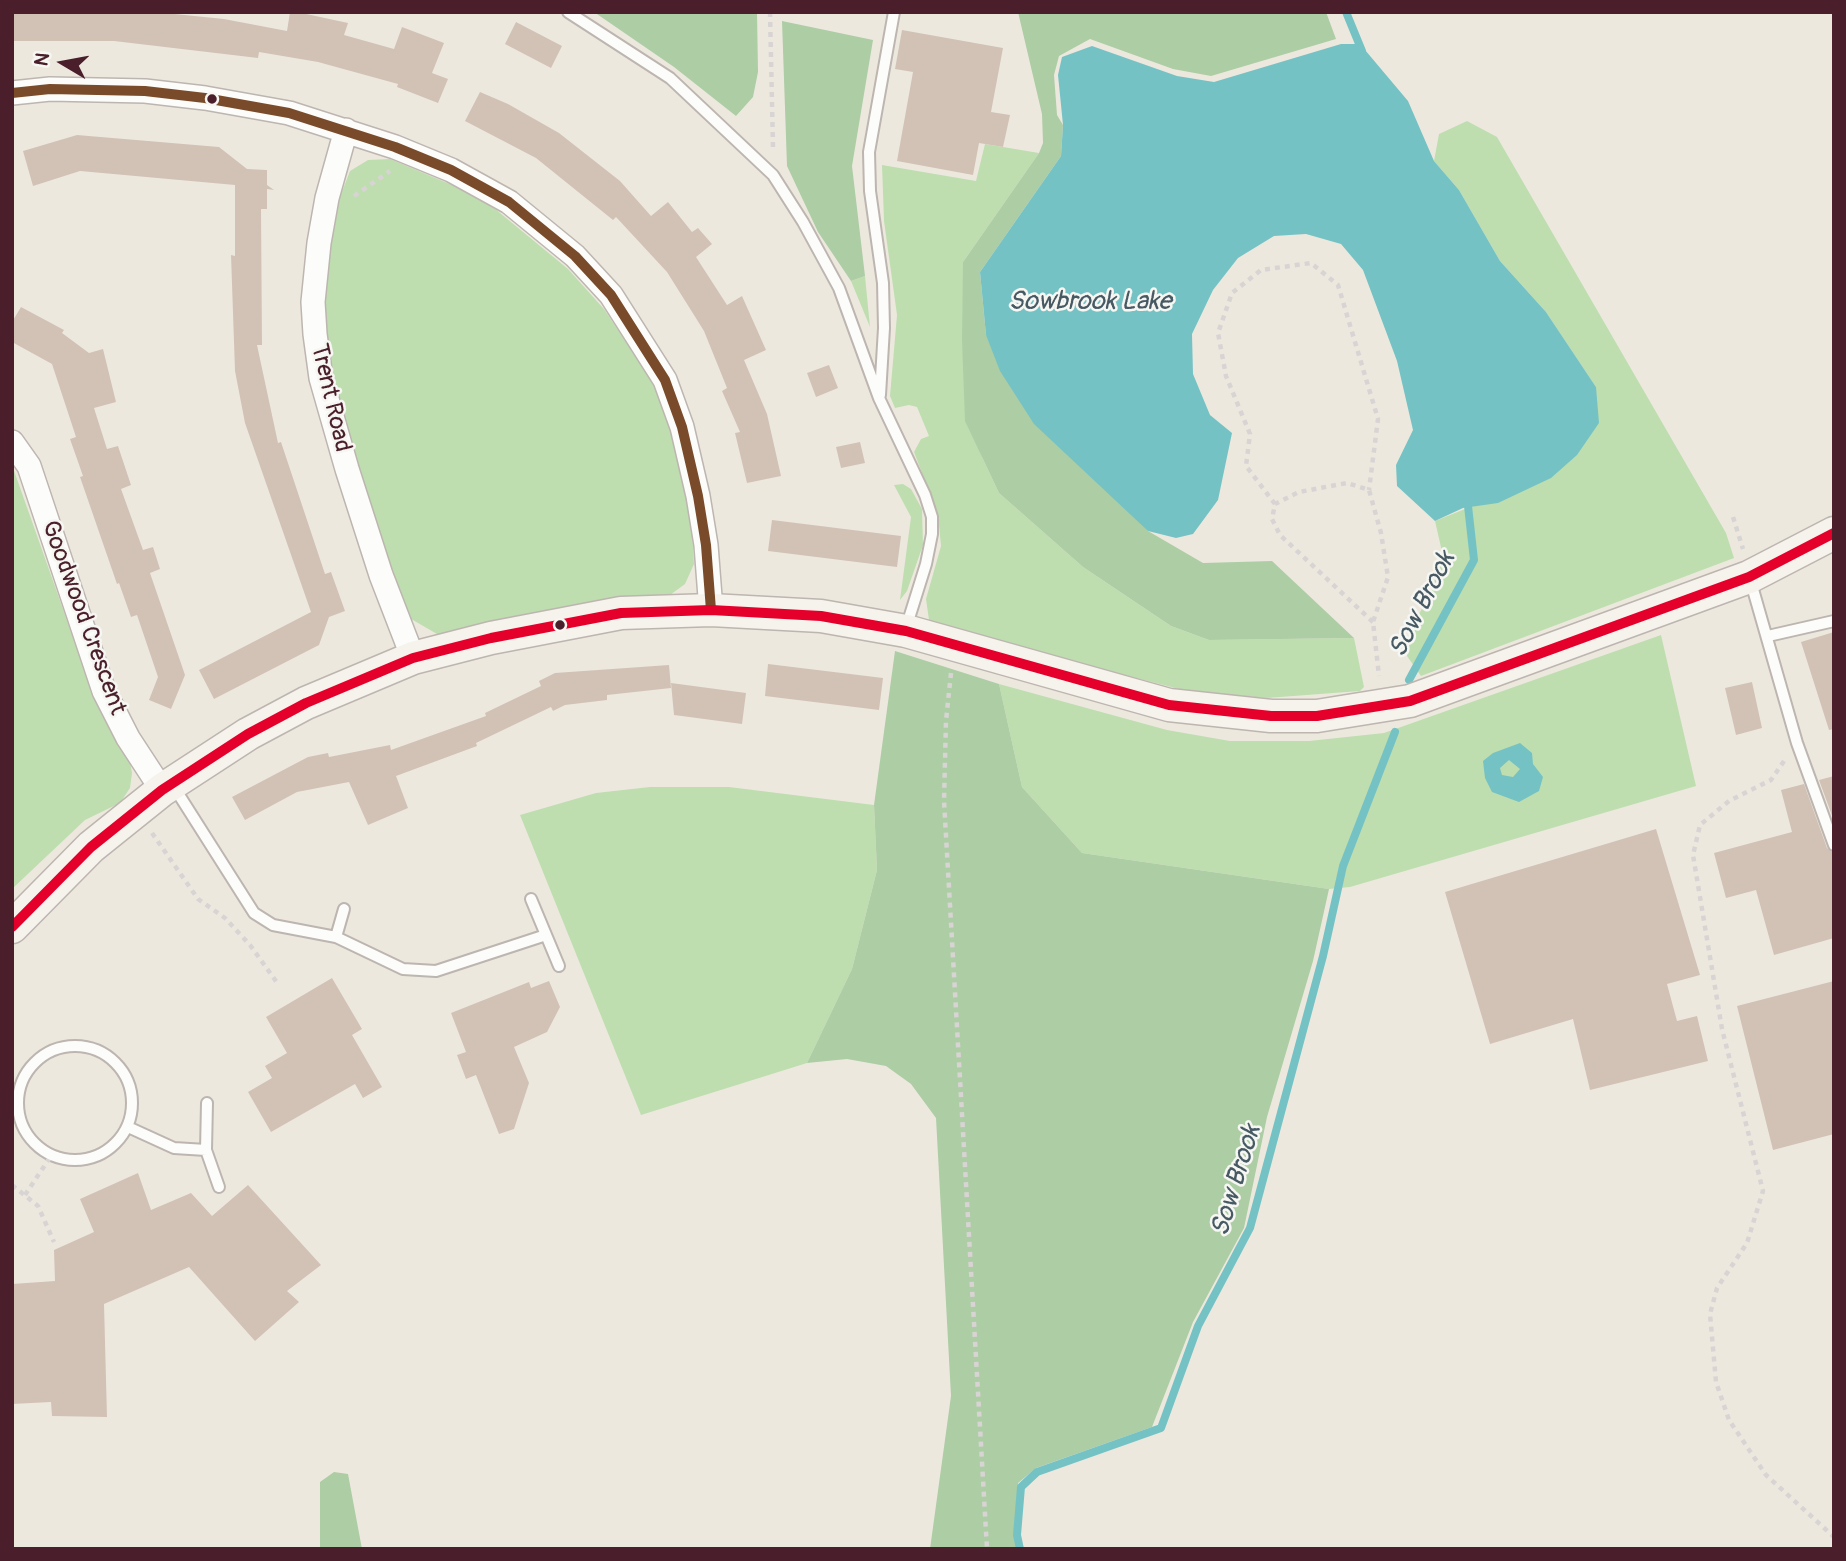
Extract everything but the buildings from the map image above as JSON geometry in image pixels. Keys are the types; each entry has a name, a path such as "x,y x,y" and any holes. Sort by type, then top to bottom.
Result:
{"street":[{"path":"12,93 50,89 169,94 289,113 413,154 509,202 575,256 611,295 665,380 682,427 704,533 710,610"},
{"name":"Trent Road","path":"346,131 328,192 313,302 321,378 377,562 413,658"},
{"name":"Goodwood Crescent","path":"12,442 29,466 104,691 128,738 167,787"},
{"path":"12,927 91,847 167,787 248,734 306,703 413,658 491,638 599,617 710,610 834,617 906,631 1169,705 1271,716 1317,716 1383,708 1410,701 1749,577 1834,533"}],"lane":[{"path":"568,12 670,78 773,175 839,288 879,398 920,484 932,517 932,534 926,564 906,631"},
{"path":"879,398 884,328 883,284 870,191 869,152 894,12"},
{"path":"1749,577 1797,743 1834,845"},
{"path":"1768,636 1834,621"},
{"path":"167,787 254,913 273,925 337,937 403,969 436,971 546,935"},
{"path":"531,899 558,966"},
{"path":"337,937 344,908"},
{"path":"65,1046 83,1046 100,1051 115,1061 126,1075 132,1092 133,1110 128,1127 118,1143 103,1154 86,1160 68,1161 51,1156 35,1145 15,1113 20,1086 34,1063 48,1052 65,1046"},
{"path":"207,1103 205,1150 219,1187"},
{"path":"128,1127 174,1148 205,1150"}],"path":[{"path":"770,12 773,175"},
{"path":"328,192 356,196 413,154"},
{"path":"1373,622 1280,535 1272,519 1275,504 1247,466 1250,434 1226,376 1217,333 1232,293 1261,270 1311,263 1338,285 1378,419 1370,491 1381,533 1388,577 1373,622 1383,708"},
{"path":"1275,504 1298,492 1347,483 1370,491"},
{"path":"954,644 946,721 944,801 987,1549"},
{"path":"1797,743 1771,780 1729,801 1700,825 1693,855 1723,1029 1763,1191 1747,1243 1717,1288 1710,1314 1716,1382 1729,1420 1766,1475 1834,1537"},
{"path":"134,812 198,899 225,918 250,945 278,984"},
{"path":"25,1195 51,1156"},
{"path":"12,1185 38,1206 54,1242"}],"green space":[{"path":"594,12 757,12 758,72 753,97 736,116 674,67"},
{"path":"1018,12 1326,12 1336,39 1211,76 1173,69 1090,39 1059,56 1054,75 1057,115 1063,125 1061,156 980,272 986,335 1148,531 1203,563 1272,561 1354,638 1209,640 1171,626 1083,567 999,493 965,421 963,262 1039,153 1043,143 1042,114"},
{"path":"782,21 873,40 852,166 865,276 851,281 818,232 787,166"},
{"path":"1467,121 1497,137 1726,533 1734,558 1421,676 1407,656 1410,629 1429,597 1443,556 1435,521 1470,507 1596,387 1546,312 1500,261 1459,190 1434,161 1439,134"},
{"path":"985,144 1039,153 963,262 964,372 982,457 999,493 1083,567 1171,626 1209,640 1354,638 1364,687 1360,691 1267,698 1187,691 941,628 929,620 926,599 941,546 938,515 914,452 921,439 929,436 917,407 909,405 895,408 890,396 897,315 884,221 882,165 976,181"},
{"path":"390,159 452,185 494,208 568,269 604,309 652,381 673,435 691,512 694,564 685,584 670,595 580,608 461,633 437,634 406,616 343,421 324,325 322,291 338,202 350,171 368,160"},
{"path":"865,276 870,327 851,281"},
{"path":"12,465 80,657 112,733 130,762 132,773 130,788 120,803 85,820 12,889"},
{"path":"903,484 911,489 922,509 923,545 907,591 900,600 911,517 894,485"},
{"path":"1661,635 1696,786 1350,887 1329,889 1082,853 1022,787 999,684 1167,730 1230,741 1309,741 1384,733"},
{"path":"895,651 999,684 1022,787 1082,853 1329,889 1313,961 1267,1117 1244,1228 1193,1322 1152,1427 1036,1468 1018,1483 1016,1549 930,1549 951,1396 936,1118 911,1084 886,1066 847,1059 807,1063 852,969 877,870 874,805"},
{"path":"650,787 729,787 874,805 877,870 852,969 807,1063 641,1115 520,815 596,793"},
{"path":"334,1472 348,1474 362,1549 320,1549 320,1482"}],"water":[{"name":"Sowbrook Lake","path":"1341,44 1360,44 1408,101 1434,161 1459,190 1500,261 1546,312 1596,387 1599,423 1577,455 1551,478 1498,503 1463,508 1435,521 1397,486 1396,465 1413,430 1397,361 1363,270 1341,244 1306,234 1274,236 1238,258 1213,290 1192,334 1193,374 1210,415 1232,433 1218,500 1193,534 1176,538 1148,531 1034,424 1000,371 986,335 980,272 1061,156 1063,125 1058,75 1062,57 1092,46 1177,76 1214,82"},
{"path":"1520,743 1532,753 1533,764 1543,777 1539,791 1519,802 1492,792 1485,778 1483,761 1493,753","holes":["1509,760 1520,769 1513,777 1502,775 1500,768"]}],"waterway":[{"name":"Sow Brook","path":"1346,12 1362,51"},
{"name":"Sow Brook","path":"1409,680 1474,560 1467,497"},
{"name":"Sow Brook","path":"1020,1549 1017,1535 1021,1487 1037,1472 1161,1428 1198,1326 1250,1228 1323,956 1343,866 1395,732"}],"transit line":[{"path":"12,93 50,89 145,91 205,98 289,113 395,147 451,170 509,202 575,256 611,295 665,380 682,427 698,496 706,545 711,610"},
{"path":"12,927 91,847 162,790 248,734 306,703 413,658 491,638 621,613 711,610 821,616 906,631 1169,705 1271,716 1317,716 1410,701 1749,577 1834,533"}]}
